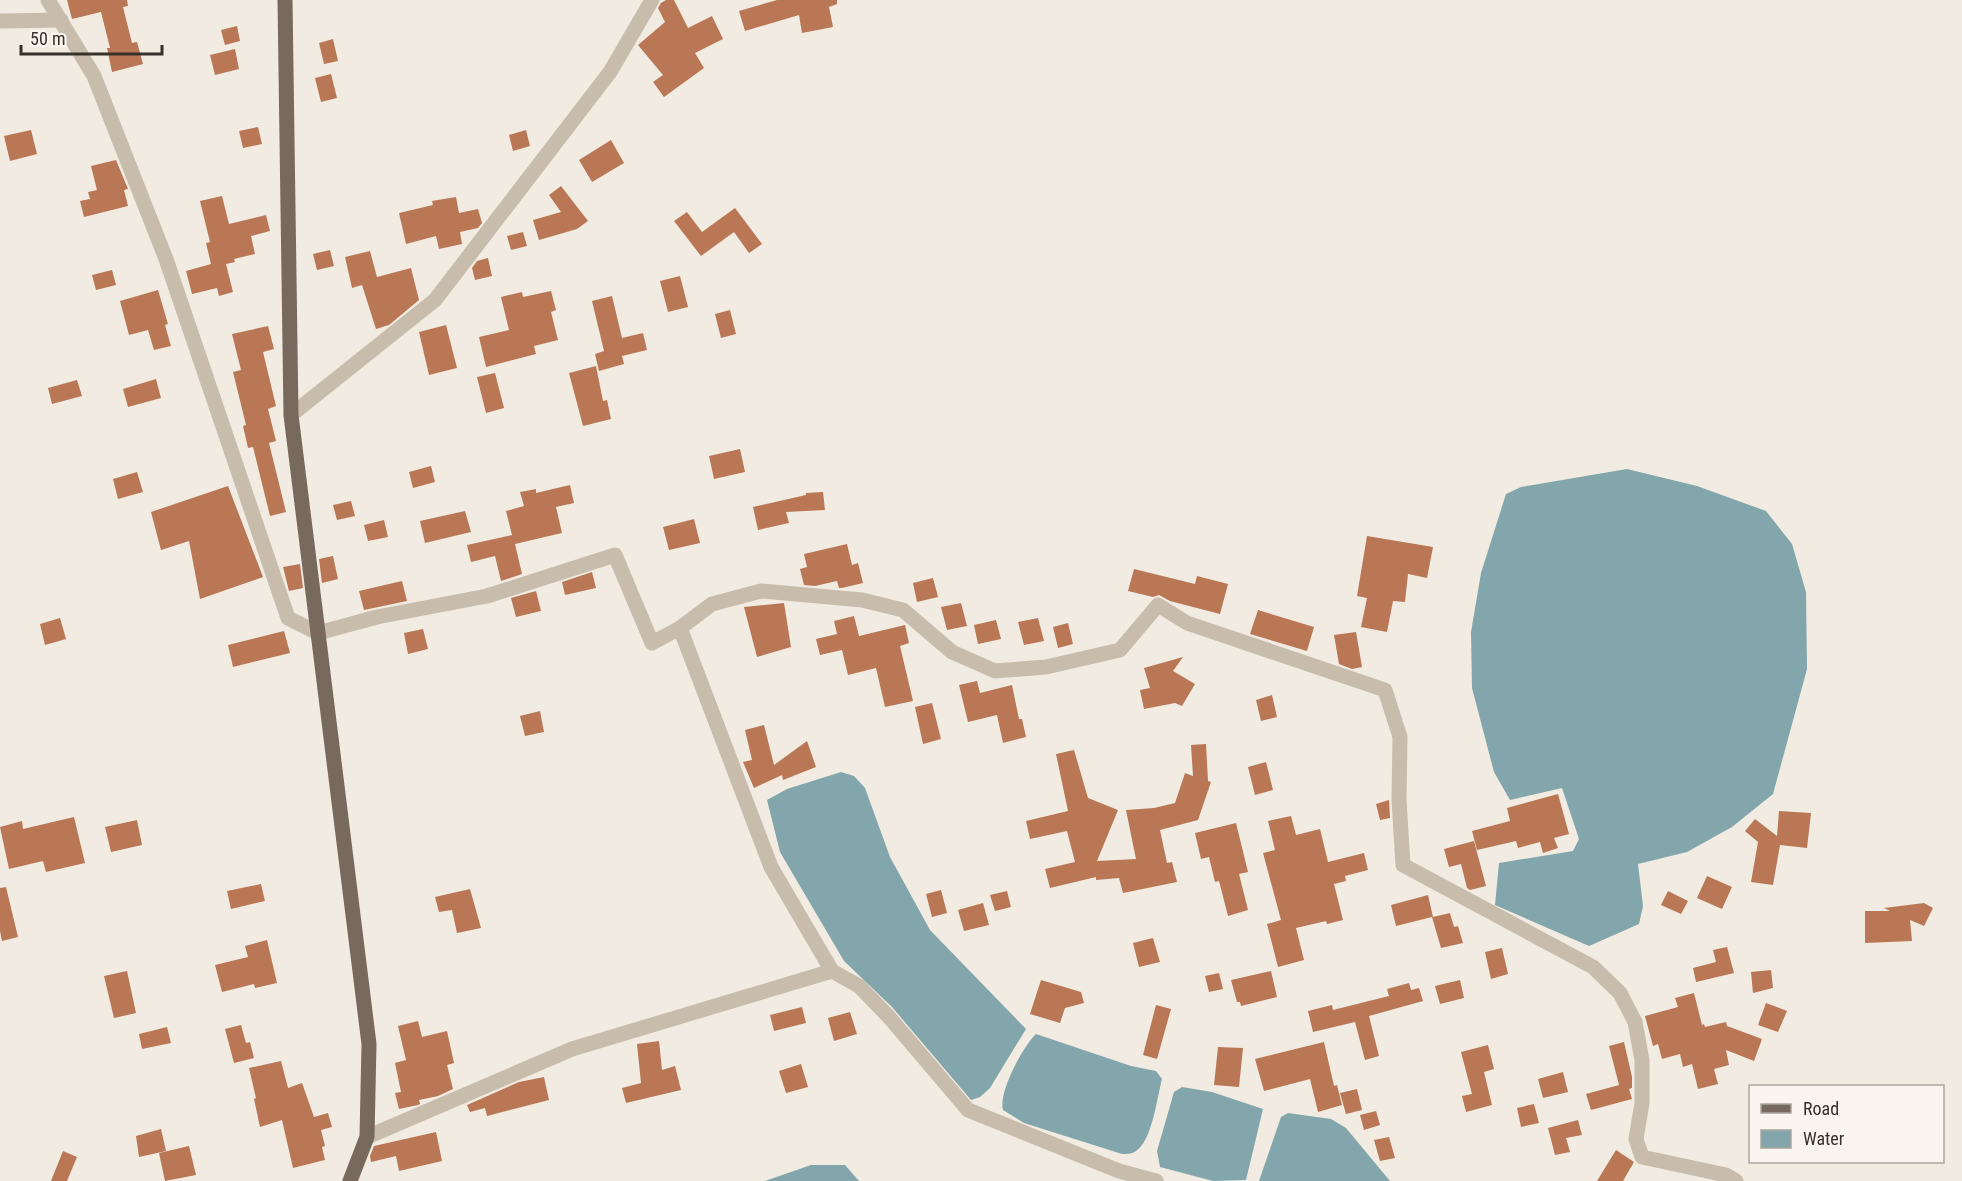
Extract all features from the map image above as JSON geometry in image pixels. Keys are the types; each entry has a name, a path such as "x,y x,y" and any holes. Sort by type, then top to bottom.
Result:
{"main road":[{"path":"285,0 291,415 369,1044 367,1137 350,1181"}],"street":[{"path":"48,0 94,76 166,259 288,618 318,633 377,617 487,596 615,555 652,643 680,628 712,604 761,591 862,600 903,610 952,652 995,671 1046,668 1120,650 1158,605 1187,622 1385,690 1400,738 1398,800 1403,865 1593,967 1620,993 1635,1022 1642,1060 1642,1103 1636,1139 1642,1157 1726,1175 1736,1181"},
{"path":"291,415 435,300 610,72 652,0"},
{"path":"0,21 61,20"},
{"path":"680,628 771,867 832,971 860,986 968,1110 1119,1171 1156,1181"},
{"path":"367,1137 572,1049 832,971"}],"water":[{"path":"1627,469 1697,486 1766,511 1792,544 1806,592 1807,669 1773,794 1732,827 1687,852 1638,864 1643,906 1639,924 1589,946 1495,905 1499,863 1573,851 1579,839 1562,788 1510,800 1494,772 1472,688 1471,632 1481,573 1506,494 1521,487"},
{"path":"841,772 854,776 865,788 890,857 930,930 1026,1029 990,1088 980,1097 971,1100 892,1007 844,961 780,852 767,800 787,789"},
{"path":"1036,1034 1131,1066 1156,1071 1162,1079 1150,1129 1142,1146 1131,1153 1122,1154 1024,1123 1003,1110 1004,1093 1013,1070"},
{"path":"1182,1087 1212,1092 1263,1109 1246,1180 1213,1181 1160,1167 1157,1151 1174,1092"},
{"path":"1288,1113 1331,1119 1346,1128 1390,1181 1259,1181 1281,1117"},
{"path":"811,1165 845,1165 859,1181 765,1181"}],"building":[{"path":"67,0 127,0 128,6 123,7 132,43 137,42 143,64 112,72 107,48 110,48 101,12 72,19"},
{"path":"666,0 674,0 688,28 712,16 723,39 695,53 704,68 664,97 653,82 663,75 638,45 665,22 658,8"},
{"path":"777,0 837,0 837,4 829,7 833,27 802,33 799,15 745,31 739,11"},
{"path":"237,26 240,41 225,45 221,30"},
{"path":"333,39 338,61 324,64 319,43"},
{"path":"235,49 239,69 215,75 210,55"},
{"path":"331,74 337,98 321,102 315,78"},
{"path":"258,127 262,144 243,148 239,131"},
{"path":"31,130 37,154 10,161 4,136"},
{"path":"526,130 530,146 513,151 509,135"},
{"path":"611,140 624,163 592,182 579,160"},
{"path":"116,160 128,189 124,190 128,206 84,217 80,201 90,199 88,192 97,190 91,166"},
{"path":"561,186 588,221 577,229 539,240 533,220 561,212 549,195"},
{"path":"222,196 229,224 266,215 270,231 251,236 255,254 234,259 235,262 226,264 233,292 219,296 217,288 192,294 186,271 211,264 206,243 210,242 200,201"},
{"path":"456,197 459,213 478,209 482,223 478,228 460,232 462,244 439,249 436,236 406,244 399,213 433,205 432,201"},
{"path":"735,208 762,244 749,253 734,232 701,256 674,221 687,212 702,232"},
{"path":"523,232 527,246 511,250 507,236"},
{"path":"330,250 334,266 317,270 313,254"},
{"path":"370,251 377,277 411,268 419,300 389,325 376,329 362,285 352,288 345,257"},
{"path":"488,258 492,276 475,280 472,268 477,261"},
{"path":"112,270 116,285 96,290 92,275"},
{"path":"680,276 688,307 668,312 660,281"},
{"path":"158,290 168,324 165,325 171,346 154,350 148,330 129,335 120,301"},
{"path":"551,291 556,310 551,312 558,340 534,346 536,354 486,367 479,337 509,330 501,297 522,292 523,297"},
{"path":"612,296 622,338 643,333 647,350 622,356 624,364 599,371 595,354 604,351 592,301"},
{"path":"730,310 736,334 721,338 715,314"},
{"path":"446,325 457,368 429,375 419,332"},
{"path":"268,326 274,349 263,352 276,406 268,409 276,441 269,443 286,512 270,516 253,447 248,448 243,426 246,425 233,372 241,370 232,334"},
{"path":"596,366 603,401 607,400 611,419 583,426 569,373"},
{"path":"495,373 504,408 486,413 477,377"},
{"path":"156,379 161,398 128,407 123,389"},
{"path":"77,380 82,396 52,404 48,388"},
{"path":"740,449 745,472 714,479 709,456"},
{"path":"431,466 435,482 413,488 409,472"},
{"path":"137,472 143,492 118,499 113,479"},
{"path":"570,485 574,503 556,507 562,533 515,544 522,574 501,581 495,556 471,562 467,545 512,535 506,511 524,506 520,492 536,489 536,493"},
{"path":"228,486 263,577 200,599 189,541 161,550 151,512"},
{"path":"823,492 825,510 786,512 789,523 758,530 753,507 806,495 806,493"},
{"path":"351,501 355,516 337,520 333,505"},
{"path":"465,511 471,532 425,543 420,521"},
{"path":"694,519 700,543 669,550 663,527"},
{"path":"384,520 388,537 368,541 364,525"},
{"path":"1367,536 1433,547 1427,578 1408,574 1405,602 1393,601 1387,632 1361,627 1367,598 1357,596"},
{"path":"847,544 852,565 858,563 863,583 842,588 839,588 837,581 815,586 804,585 800,569 807,567 804,554"},
{"path":"333,556 338,579 322,583 319,559"},
{"path":"300,564 303,588 289,591 283,567"},
{"path":"1134,569 1195,584 1197,576 1228,584 1220,614 1170,601 1159,595 1153,597 1128,591"},
{"path":"592,572 596,588 565,595 562,582"},
{"path":"933,578 938,597 917,602 913,583"},
{"path":"402,581 407,601 364,610 359,591"},
{"path":"536,591 541,611 516,617 511,598"},
{"path":"784,603 791,647 757,657 744,607"},
{"path":"961,603 967,626 947,630 941,607"},
{"path":"1258,610 1314,627 1307,651 1250,634"},
{"path":"854,616 859,636 905,625 909,643 900,646 913,701 885,707 876,668 848,675 842,650 820,655 816,639 837,634 834,621"},
{"path":"60,618 66,639 45,645 40,624"},
{"path":"1038,618 1044,641 1024,645 1018,622"},
{"path":"996,620 1001,639 978,644 974,625"},
{"path":"1068,623 1073,644 1058,648 1053,627"},
{"path":"423,629 428,649 408,654 404,633"},
{"path":"284,631 290,653 233,667 228,645"},
{"path":"1356,632 1362,667 1352,669 1339,664 1334,635"},
{"path":"1183,657 1173,671 1195,684 1182,706 1175,703 1144,709 1140,690 1150,688 1144,668"},
{"path":"977,681 980,693 1012,685 1019,719 1022,719 1026,737 1003,743 997,715 968,722 959,685"},
{"path":"1272,695 1277,717 1261,721 1256,700"},
{"path":"932,703 941,739 923,744 915,707"},
{"path":"540,711 544,732 525,736 520,716"},
{"path":"764,725 774,765 807,741 816,767 783,780 782,775 754,788 743,762 752,760 745,730"},
{"path":"1206,744 1208,781 1211,782 1198,820 1160,830 1167,863 1172,862 1177,882 1123,893 1119,878 1096,880 1096,877 1050,888 1045,869 1075,862 1067,831 1030,839 1026,821 1068,811 1056,754 1074,750 1088,798 1118,810 1097,861 1136,859 1126,810 1154,808 1175,803 1185,773 1193,776 1191,745"},
{"path":"1266,762 1273,790 1255,795 1248,767"},
{"path":"1558,794 1569,834 1554,838 1558,848 1543,853 1540,842 1518,848 1516,841 1477,850 1472,831 1510,821 1507,808"},
{"path":"1389,800 1390,818 1380,820 1376,804"},
{"path":"1779,811 1811,813 1807,848 1780,845 1773,885 1751,882 1758,842 1745,831 1755,819 1777,836"},
{"path":"1291,816 1296,835 1320,829 1328,862 1364,853 1368,870 1345,876 1346,881 1334,884 1343,920 1327,924 1326,921 1296,928 1304,960 1278,967 1267,924 1281,920 1263,853 1275,850 1268,821"},
{"path":"74,817 85,863 46,872 43,861 9,869 0,827 22,821 23,829"},
{"path":"137,820 142,845 111,852 105,827"},
{"path":"1236,823 1248,872 1239,874 1248,910 1228,916 1219,881 1215,882 1209,857 1201,859 1195,833"},
{"path":"1474,841 1486,886 1470,890 1467,888 1461,864 1449,867 1444,849"},
{"path":"1707,876 1732,887 1722,909 1697,898"},
{"path":"261,884 265,901 231,909 227,891"},
{"path":"6,887 18,937 2,941 0,888"},
{"path":"470,889 481,928 457,933 452,910 439,912 435,897"},
{"path":"941,890 947,913 932,917 926,894"},
{"path":"1007,891 1011,907 995,911 990,895"},
{"path":"1668,891 1688,901 1681,914 1661,905"},
{"path":"1428,895 1433,917 1450,913 1454,927 1458,926 1463,943 1441,948 1432,917 1396,926 1391,905"},
{"path":"983,903 989,925 964,931 958,910"},
{"path":"1924,903 1933,908 1924,926 1910,920 1912,941 1865,943 1865,911 1890,911 1884,908"},
{"path":"1153,938 1160,962 1139,967 1133,943"},
{"path":"267,940 277,983 255,988 254,984 222,992 215,965 248,957 245,946"},
{"path":"1727,947 1734,973 1696,982 1693,968 1716,962 1713,950"},
{"path":"1502,948 1508,974 1491,979 1485,952"},
{"path":"1771,970 1773,988 1753,993 1751,972"},
{"path":"127,971 136,1013 114,1018 104,976"},
{"path":"1271,971 1277,997 1241,1006 1240,1002 1237,1002 1231,980"},
{"path":"1219,973 1223,989 1209,992 1205,976"},
{"path":"1041,980 1081,992 1084,1003 1065,1008 1060,1023 1030,1014"},
{"path":"1460,980 1464,998 1440,1004 1435,986"},
{"path":"1409,983 1411,990 1419,988 1423,1001 1369,1016 1379,1056 1365,1060 1355,1022 1313,1032 1308,1011 1332,1005 1333,1010 1389,996 1387,989"},
{"path":"1694,993 1702,1025 1704,1024 1705,1027 1726,1022 1727,1026 1762,1039 1754,1061 1726,1050 1729,1065 1714,1069 1718,1084 1698,1089 1692,1064 1683,1067 1680,1054 1662,1059 1658,1044 1653,1046 1645,1016 1678,1007 1675,998"},
{"path":"1766,1003 1787,1011 1778,1032 1758,1025"},
{"path":"1156,1005 1171,1009 1157,1059 1143,1055"},
{"path":"802,1007 806,1023 774,1031 770,1015"},
{"path":"850,1012 857,1034 834,1041 828,1018"},
{"path":"418,1021 422,1037 447,1031 454,1063 447,1065 453,1089 438,1096 419,1100 418,1105 399,1109 395,1093 401,1092 395,1063 406,1060 398,1026"},
{"path":"241,1025 246,1043 250,1042 254,1058 234,1063 225,1029"},
{"path":"167,1027 171,1043 142,1049 139,1034"},
{"path":"659,1041 662,1070 675,1066 681,1090 626,1103 622,1088 641,1083 637,1044"},
{"path":"1324,1042 1334,1086 1337,1085 1342,1105 1318,1112 1310,1079 1264,1091 1255,1059"},
{"path":"1624,1042 1632,1077 1632,1088 1629,1089 1632,1099 1591,1110 1586,1094 1619,1085 1609,1046"},
{"path":"1488,1045 1494,1069 1484,1072 1492,1105 1466,1112 1462,1096 1472,1094 1461,1052"},
{"path":"1218,1047 1243,1048 1239,1087 1214,1085"},
{"path":"281,1061 288,1088 302,1083 314,1117 328,1113 332,1127 321,1130 325,1146 322,1147 325,1160 293,1168 282,1120 260,1127 249,1068"},
{"path":"801,1064 808,1087 786,1093 779,1071"},
{"path":"1563,1072 1568,1092 1543,1098 1538,1079"},
{"path":"544,1077 549,1100 487,1116 485,1108 470,1112 467,1105 519,1082"},
{"path":"1357,1089 1362,1110 1346,1114 1340,1093"},
{"path":"1534,1104 1539,1123 1521,1127 1517,1108"},
{"path":"1376,1111 1380,1125 1364,1130 1360,1115"},
{"path":"1578,1120 1582,1135 1566,1138 1570,1152 1555,1155 1548,1128"},
{"path":"161,1129 166,1151 139,1157 136,1136"},
{"path":"436,1132 442,1161 399,1171 396,1156 371,1162 370,1156 374,1146"},
{"path":"1389,1137 1395,1158 1380,1161 1374,1140"},
{"path":"189,1146 196,1175 165,1181 159,1153"},
{"path":"1616,1150 1634,1162 1623,1181 1597,1181"},
{"path":"63,1151 77,1157 67,1181 51,1181"}]}
